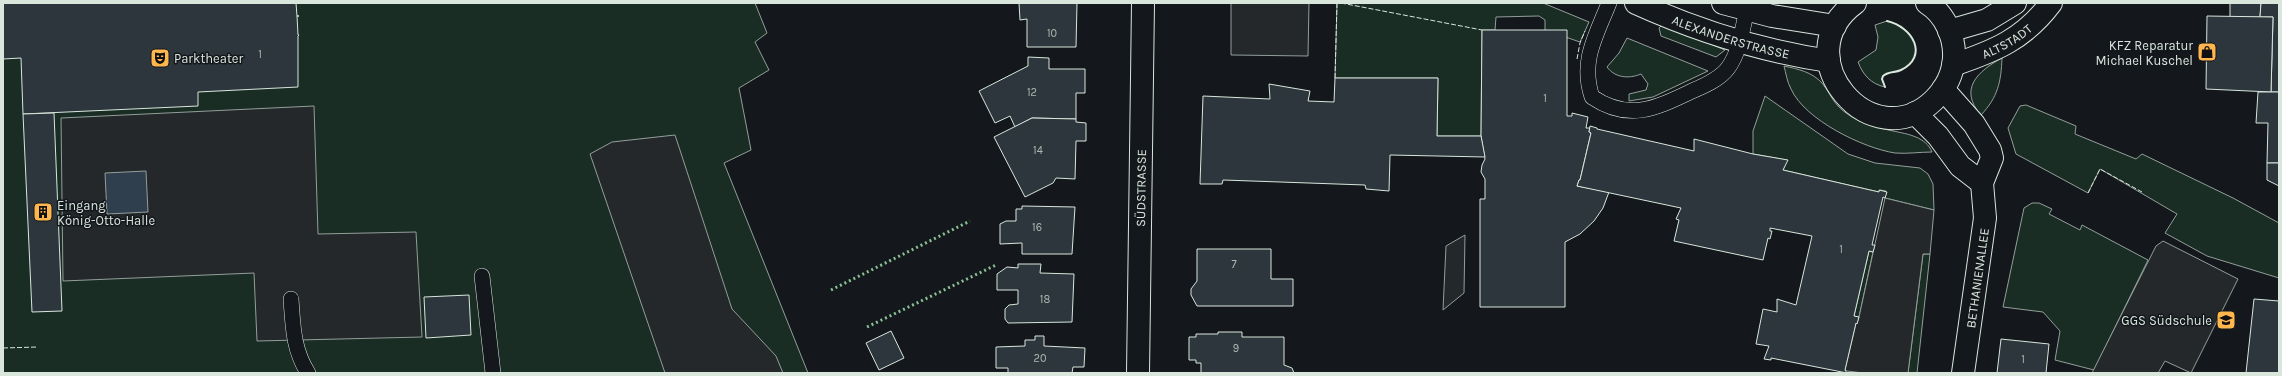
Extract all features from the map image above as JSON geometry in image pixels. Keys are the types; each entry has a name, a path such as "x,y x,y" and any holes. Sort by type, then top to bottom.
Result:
{"street":[{"name":"SÜDSTRASSE","path":"1138,373 1143,3"},
{"name":"ALEXANDERSTRASSE","path":"1636,3 1739,42 1787,54 1829,61"},
{"path":"1723,3 1747,10 1835,26"},
{"path":"1856,3 1840,17 1835,26 1831,37 1829,61 1834,81 1840,91 1854,106 1884,117 1894,117 1915,113 1931,103 1943,90 1953,65 1954,48 1949,31 1938,13 1927,3"},
{"name":"ALTSTADT","path":"1949,31 1987,20 2015,3"},
{"name":"ALTSTADT","path":"1953,65 1981,56 2018,37 2039,20 2052,3"},
{"path":"1915,113 1938,136 1960,166 1982,183 1992,158 1990,150 1974,124 1943,90"},
{"name":"BETHANIENALLEE","path":"1963,373 1984,224 1985,202 1982,183"}],"lane":[{"path":"1609,3 1591,47 1586,74 1592,97 1602,104 1618,110 1639,111 1657,107 1706,85 1728,69 1739,42 1747,10"},
{"path":"482,276 493,373"},
{"path":"291,299 293,340 297,352 308,373"}],"green space":[{"path":"3,3 755,3 767,33 755,42 769,70 739,88 751,150 724,163 808,373 3,373"},
{"path":"1337,3 1543,3 1589,22 1580,42 1545,30 1545,20 1539,16 1496,17 1495,30 1482,30 1481,136 1437,136 1438,78 1335,78"},
{"path":"1887,21 1896,24 1910,35 1916,50 1910,64 1901,70 1888,73 1883,76 1882,79 1885,87 1876,84 1868,78 1862,71 1858,62 1876,50 1878,37 1875,25"},
{"path":"1661,26 1665,26 1725,50 1716,57 1661,36 1659,28"},
{"path":"1627,38 1708,71 1653,97 1629,101 1629,94 1646,90 1648,84 1641,74 1632,77 1622,76 1610,71 1607,67 1619,53"},
{"path":"2002,58 1998,89 1991,102 1981,115 1974,106 1971,97 1971,89 1974,82 1985,69"},
{"path":"1784,66 1794,68 1818,79 1836,104 1850,116 1871,125 1916,137 1925,143 1932,152 1895,153 1867,145 1836,131 1822,122 1798,100 1790,86"},
{"path":"1765,96 1848,154 1875,163 1920,168 1928,174 1933,184 1934,210 1885,198 1886,191 1880,190 1879,192 1783,170 1787,160 1753,154 1753,131"},
{"path":"2026,105 2076,126 2075,134 2136,159 2142,154 2233,198 2279,223 2279,278 2207,256 2165,233 2177,214 2100,169 2088,193 2016,154 2008,128 2020,106"},
{"path":"2032,203 2039,203 2052,209 2049,214 2080,230 2082,225 2148,260 2094,370 2055,360 2060,331 2043,312 2003,307 2024,208"},
{"path":"1869,251 1873,252 1859,317 1854,316"},
{"path":"1923,254 1930,254 1917,373 1908,373"}],"shaded area":[{"path":"1231,3 1309,3 1308,56 1231,55"},
{"path":"314,106 318,234 416,232 422,337 257,341 254,273 63,281 61,118"},
{"path":"675,135 732,309 776,356 783,373 665,373 590,154 612,142"},
{"path":"1885,198 1934,210 1930,254 1923,254 1908,373 1863,373 1847,371 1845,370 1856,323 1859,317"},
{"path":"1465,235 1464,293 1443,310 1446,246"},
{"path":"2163,241 2238,279 2191,373 2165,361 2158,373 2092,373 2156,246"}],"water":[{"path":"146,171 148,212 107,214 105,173"}],"building":[{"name":"Parktheater","path":"3,3 296,3 299,35 298,87 198,92 198,106 23,114 21,58 3,59"},
{"path":"1019,3 1077,3 1076,47 1027,47 1027,19 1020,20"},
{"path":"2230,3 2261,3 2260,17 2230,17"},
{"path":"2261,3 2279,3 2279,92 2271,92 2273,17 2260,17"},
{"path":"2207,16 2273,17 2271,92 2206,89"},
{"path":"1482,30 1567,30 1567,116 1572,116 1572,113 1588,117 1586,128 1590,128 1589,132 1591,133 1580,180 1577,186 1609,192 1603,208 1594,221 1580,234 1565,242 1565,307 1480,307 1480,199 1485,199 1485,179 1481,172 1485,159 1481,136"},
{"path":"1028,57 1049,58 1049,69 1085,69 1085,93 1076,93 1076,119 1032,118 1015,127 1010,116 995,123 979,91 1028,66"},
{"path":"1335,78 1438,78 1437,136 1481,136 1485,157 1390,155 1389,191 1366,189 1365,185 1223,180 1222,184 1200,184 1203,96 1270,99 1269,84 1310,91 1308,101 1334,102"},
{"path":"2258,92 2279,92 2279,163 2267,163 2268,123 2256,123"},
{"name":"Eingang König-Otto-Halle","path":"54,113 62,311 32,312 23,114"},
{"path":"1032,118 1076,119 1076,122 1086,123 1086,141 1076,141 1075,179 1056,178 1053,183 1025,197 994,137"},
{"path":"1590,126 1597,129 1694,151 1694,139 1753,154 1788,160 1783,170 1879,192 1879,190 1887,192 1885,198 1883,197 1872,245 1875,245 1873,252 1869,251 1854,316 1859,317 1857,324 1856,323 1845,370 1847,373 1771,358 1771,360 1764,359 1769,346 1756,344 1763,309 1777,312 1777,299 1796,305 1812,236 1770,228 1770,231 1772,231 1770,239 1768,238 1763,260 1674,241 1679,220 1676,219 1681,208 1577,186 1580,180 1591,133 1589,132"},
{"path":"2267,163 2279,163 2279,186 2267,180"},
{"path":"1022,206 1075,207 1072,254 1022,254 1022,243 1000,244 1000,224 1006,221 1016,221 1016,209 1022,209"},
{"path":"1197,249 1271,249 1271,279 1293,279 1293,306 1197,306 1191,295 1191,289 1197,281"},
{"path":"1018,264 1041,264 1040,273 1074,274 1072,322 1008,323 1005,319 1005,309 1009,305 1018,304 1018,290 997,290 997,274 1007,267 1018,268"},
{"path":"469,295 471,335 426,338 424,297"},
{"path":"2254,299 2279,301 2279,373 2246,373"},
{"path":"891,331 904,358 879,370 866,343"},
{"path":"1218,332 1242,332 1242,337 1284,337 1284,365 1292,368 1294,373 1201,373 1201,363 1196,363 1196,360 1189,360 1189,337 1196,337 1196,334 1218,334"},
{"path":"1035,336 1044,336 1044,346 1085,348 1084,367 1073,367 1072,373 1008,373 1008,368 996,368 996,347 1025,346 1025,340 1035,340"},
{"path":"2001,339 2049,344 2046,373 1997,373"}],"hedge":[{"path":"831,290 970,221"},
{"path":"867,327 996,265"}],"fence":[{"path":"1335,78 1337,3"},
{"path":"1341,3 1482,30"},
{"path":"1577,59 1580,43 1585,31"},
{"path":"2088,193 2100,169 2142,192"},
{"path":"3,348 38,347"}],"wall":[{"path":"1885,87 1882,79 1883,76 1888,73 1901,70 1910,64 1916,50 1910,35 1896,24 1887,21"}],"place":[{"name":"KFZ Reparatur Michael Kuschel","path":"2207,52"},
{"name":"Parktheater","path":"160,58"},
{"name":"Eingang König-Otto-Halle","path":"43,212"},
{"name":"GGS Südschule","path":"2226,320"}]}
